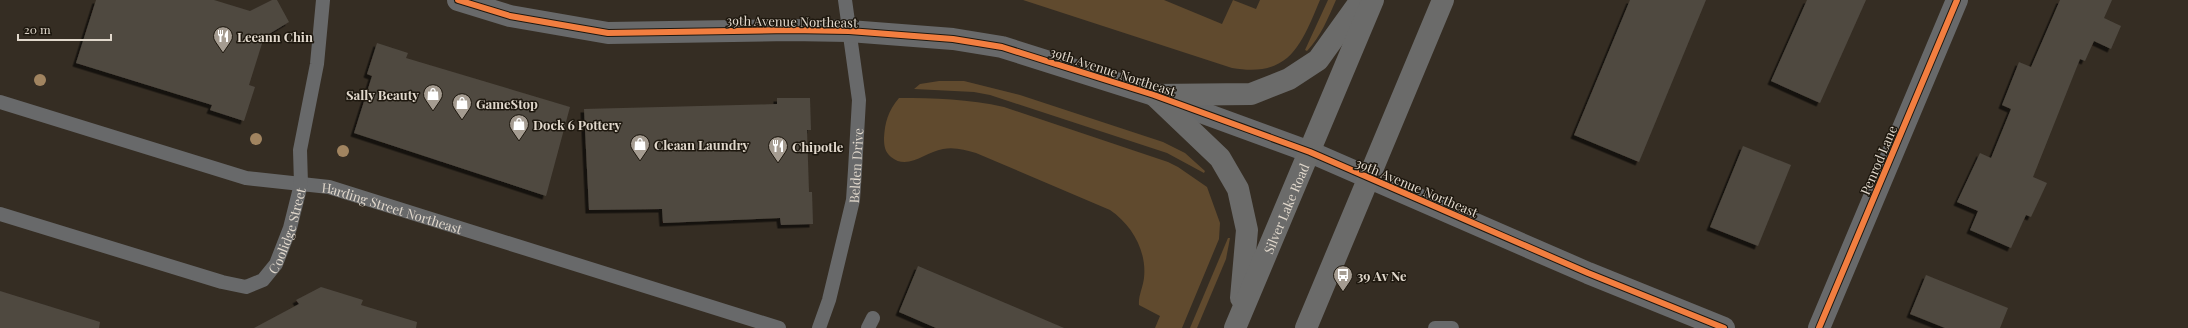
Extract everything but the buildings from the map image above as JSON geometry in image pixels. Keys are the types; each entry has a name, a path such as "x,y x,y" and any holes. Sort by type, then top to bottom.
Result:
{"main road":[{"path":"1154,95 1251,94 1290,79 1318,60 1361,0"},
{"name":"Silver Lake Road","path":"1238,323 1373,0"},
{"path":"1306,328 1443,0"},
{"path":"1154,95 1220,158 1238,189 1247,230 1238,323"}],"street":[{"name":"39th Avenue Northeast","path":"458,0 510,16 608,33 790,30 849,31 953,39 1002,47 1154,95 1310,152 1368,179 1588,273 1724,328"},
{"name":"Penrod Lane","path":"1819,328 1957,0"}],"lane":[{"name":"Coolidge Street","path":"0,214 222,282 246,287 263,280 276,264 290,228 300,184 300,150 317,64 323,0"},
{"name":"Belden Drive","path":"819,328 829,300 852,200 859,100 845,0"},
{"name":"Harding Street Northeast","path":"0,102 246,178 329,187 779,328"},
{"path":"1435,328 1452,328"}],"shaded area":[{"path":"1023,0 1164,0 1222,24 1233,0 1256,9 1260,0 1320,0 1306,31 1291,55 1280,63 1268,68 1252,70 1232,68"},
{"path":"1328,0 1336,0 1320,33 1307,51 1305,50"},
{"path":"939,81 964,81 1020,95 1163,142 1185,153 1205,171 1204,173 1167,153 990,95 974,92 914,89 920,84"},
{"path":"899,98 925,98 978,102 1004,107 1168,162 1207,187 1220,223 1219,239 1182,328 1155,328 1160,316 1139,305 1144,278 1143,258 1131,231 1118,216 1110,210 976,153 968,151 947,148 904,162 897,161 891,157 885,149 884,132 890,112"},
{"path":"1228,238 1230,238 1226,259 1197,328 1190,328"}],"cycle path":[{"path":"458,0 510,16 608,33 790,30 849,31 953,39 1002,47 1154,95 1310,152 1588,273 1724,328"},
{"path":"1819,328 1957,0"}],"place":[{"name":"Leeann Chin","path":"223,53"},
{"name":"Sally Beauty","path":"433,111"},
{"name":"GameStop","path":"462,120"},
{"name":"Dock 6 Pottery","path":"519,141"},
{"name":"Cleaan Laundry","path":"640,161"},
{"name":"Chipotle","path":"778,163"},
{"name":"39 Av Ne","path":"1343,292"}]}
